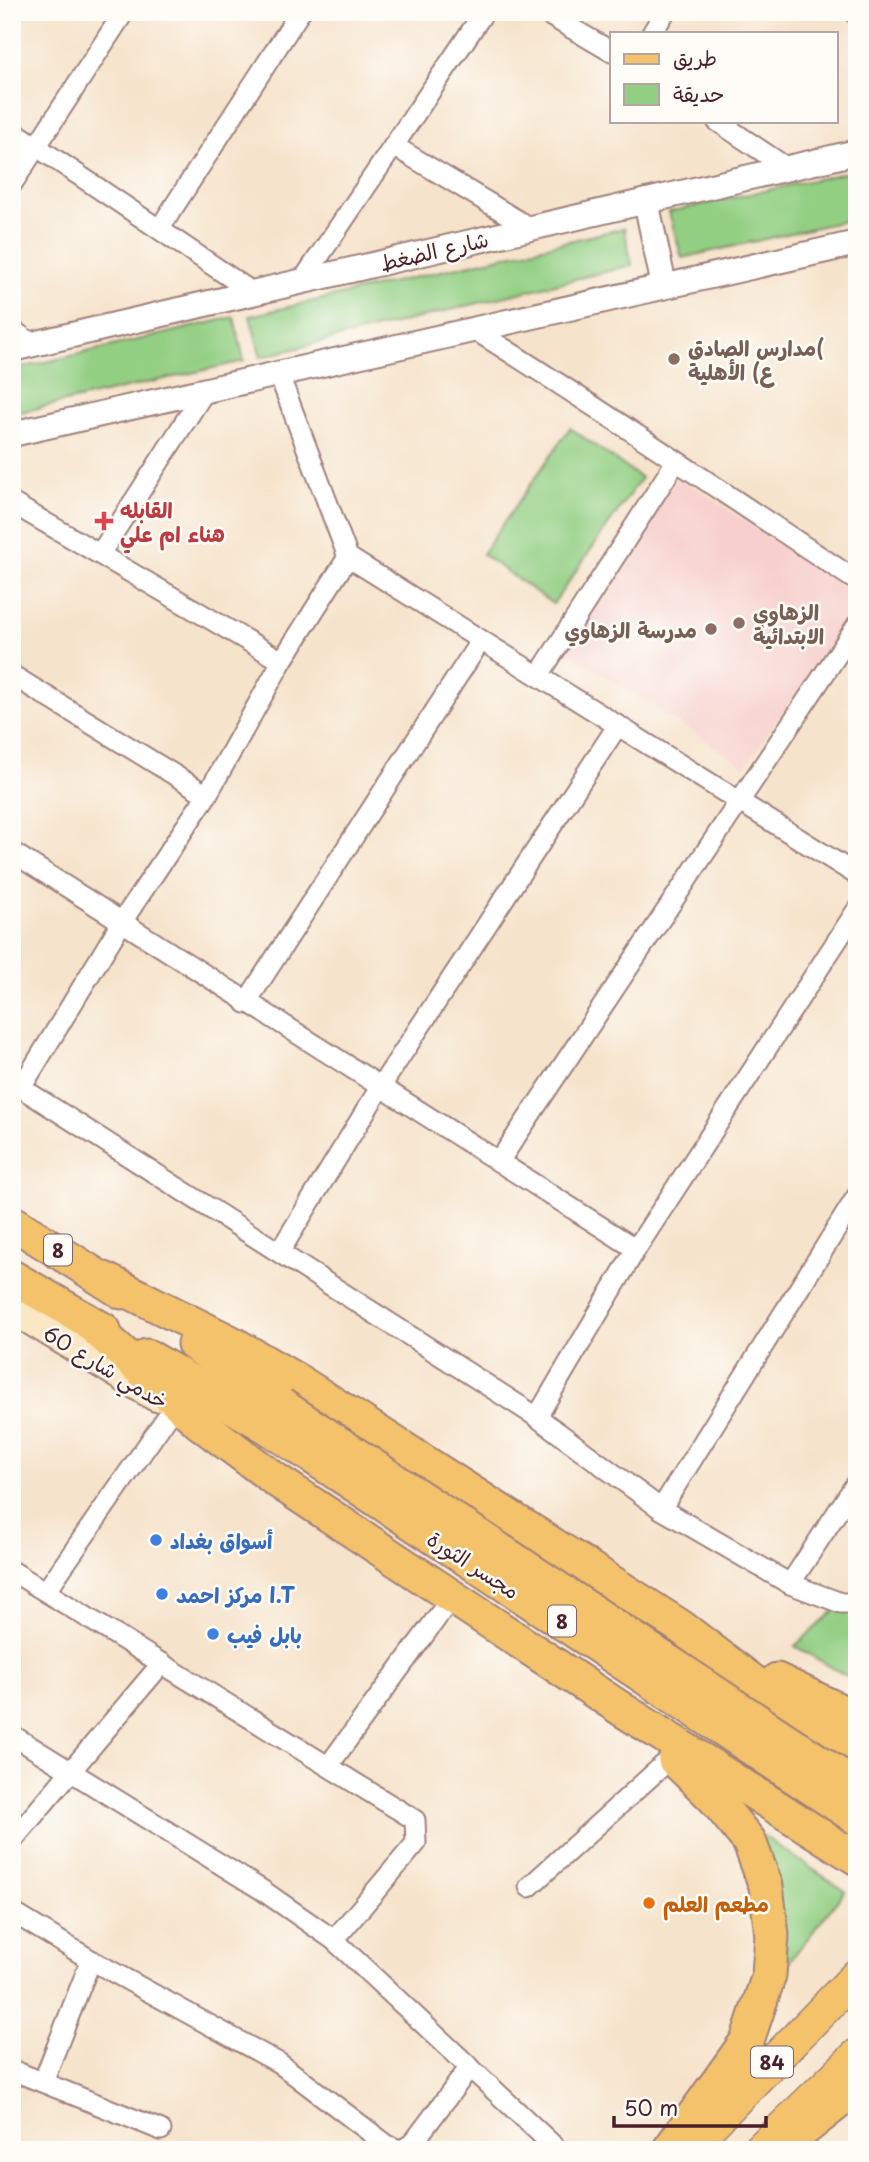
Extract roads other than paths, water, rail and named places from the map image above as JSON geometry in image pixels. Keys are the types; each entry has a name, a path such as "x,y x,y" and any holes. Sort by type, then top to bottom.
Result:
{"highway":[{"name":"8","path":"12,1222 104,1279"},
{"name":"8","path":"12,1277 85,1319"},
{"name":"مجسر الثورة","path":"104,1279 273,1416 857,1818"},
{"path":"104,1279 232,1343 301,1383 681,1627 800,1692 857,1719"},
{"name":"مجسر الثورة","path":"85,1319 273,1416 857,1787"},
{"path":"85,1319 187,1415 276,1480 623,1710 857,1858"},
{"path":"681,1627 798,1716 857,1751"},
{"path":"623,1710 714,1798 749,1841 766,1886 772,1935 769,1975 747,2041 669,2150"},
{"path":"751,1791 774,1800 795,1791 808,1774 813,1744 798,1716"},
{"path":"778,2150 857,2087"}],"main road":[{"name":"خدمي شارع 60","path":"15,1319 187,1415"},
{"name":"84","path":"687,2150 857,1975"},
{"name":"84","path":"759,2150 857,2055"}],"street":[{"path":"12,184 124,12"},
{"path":"160,228 300,12"},
{"path":"303,280 484,12"},
{"path":"544,12 610,51"},
{"path":"653,32 665,12"},
{"path":"718,122 787,168"},
{"path":"12,130 252,292"},
{"path":"394,146 530,228"},
{"name":"شارع الضغط","path":"23,347 857,152"},
{"path":"646,201 664,286"},
{"path":"12,434 857,243"},
{"path":"472,329 576,393 675,463 857,581"},
{"path":"12,330 23,347"},
{"path":"278,372 348,556 857,875"},
{"path":"100,554 206,389"},
{"path":"539,676 675,463"},
{"path":"12,503 282,661"},
{"path":"348,556 282,661 207,795 17,1085 537,1418 661,1509 790,1584 841,1603 857,1602"},
{"path":"500,1160 857,625"},
{"path":"246,1003 481,639"},
{"path":"12,675 207,795"},
{"path":"280,1251 381,1086 618,725"},
{"path":"12,852 123,920 246,1003 500,1160 636,1249"},
{"path":"537,1418 636,1249 857,910"},
{"path":"661,1509 857,1196"},
{"path":"46,1591 187,1415"},
{"path":"790,1584 857,1482"},
{"path":"12,1571 415,1820 416,1843 334,1940"},
{"path":"329,1765 452,1597"},
{"path":"12,1841 162,1663"},
{"path":"12,1735 262,1890 334,1940 558,2150"},
{"path":"529,1887 672,1757"},
{"path":"12,1912 91,1960 279,2063 387,2145 401,2150 413,2143 470,2067"},
{"path":"43,2082 91,1960"},
{"path":"12,2070 161,2130"}],"place":[{"name":"مدارس الصادق( ع) الأهلية","path":"674,359"},
{"name":"القابله هناء ام علي","path":"104,521"},
{"name":"الزهاوي الابتدائية","path":"739,623"},
{"name":"مدرسة الزهاوي","path":"711,629"},
{"name":"أسواق بغداد","path":"156,1540"},
{"name":"مركز احمد I.T","path":"162,1594"},
{"name":"بابل فيب","path":"213,1634"},
{"name":"مطعم العلم","path":"649,1903"}]}
